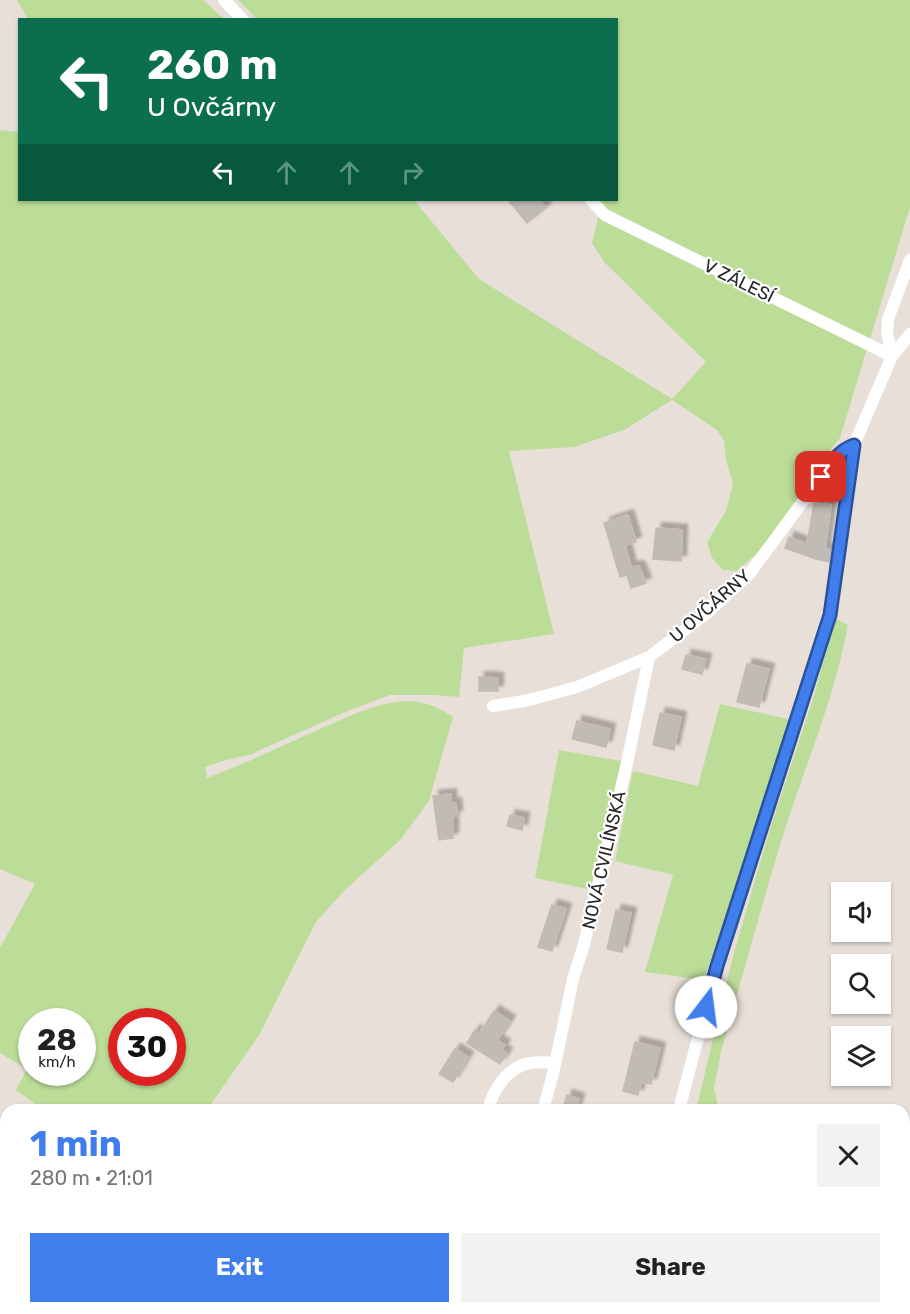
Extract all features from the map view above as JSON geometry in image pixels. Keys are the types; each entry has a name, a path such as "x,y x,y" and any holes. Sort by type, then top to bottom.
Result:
{"street":[{"path":"224,0 241,18"},
{"name":"V ZÁLESÍ","path":"592,201 605,215 892,357"},
{"path":"892,357 887,332 888,319 910,260"},
{"name":"U OVČÁRNY","path":"494,706 577,687 649,657 707,613 750,573 835,458 844,449 854,445 892,357 910,334"},
{"path":"681,1104 717,966 830,615 854,445"},
{"name":"NOVÁ CVILÍNSKÁ","path":"544,1104 627,763 649,657"},
{"path":"490,1104 508,1073 532,1062 554,1063"}],"green space":[{"path":"17,0 203,0 223,18 27,18"},
{"path":"238,0 910,0 910,207 840,438 827,454 818,475 764,547 737,571 723,570 712,558 707,542 726,511 733,482 726,461 724,441 717,430 672,400 624,430 574,447 509,451 554,634 464,648 459,697 390,695 350,710 249,755 205,767 207,778 376,706 410,701 428,704 453,717 429,801 401,839 344,891 316,922 259,1035 211,1104 36,1104 16,1090 18,1086 96,1086 96,1008 18,1008 18,1064 0,1053 0,948 35,884 0,869 0,130 18,132 18,201 415,201 479,279 672,399 706,362 605,263 592,243 601,206 596,201 618,201 618,18 256,18"},
{"path":"834,618 848,625 836,677 785,829 721,1052 714,1088 718,1104 697,1104 733,956 770,829 815,693"},
{"path":"720,704 792,720 704,980 645,972 673,875 615,861 633,771 698,786"},
{"path":"559,750 621,761 593,890 535,878"}],"building":[{"path":"509,201 540,201 546,208 527,223"},
{"path":"814,503 831,505 825,549 831,550 829,562 785,548 789,537 807,544"},
{"path":"628,515 636,542 625,545 631,567 639,566 646,583 631,588 627,575 620,577 604,523"},
{"path":"656,528 682,530 681,561 653,559"},
{"path":"686,655 706,659 702,674 682,669"},
{"path":"747,664 769,669 759,707 737,702"},
{"path":"479,677 498,678 498,691 479,691"},
{"path":"660,713 681,717 674,750 653,745"},
{"path":"577,721 610,729 606,747 572,739"},
{"path":"451,794 451,804 456,803 457,816 453,816 453,838 439,840 433,796"},
{"path":"510,815 524,818 522,830 507,826"},
{"path":"552,905 566,909 552,951 538,947"},
{"path":"616,910 631,913 622,952 607,949"},
{"path":"494,1011 510,1021 497,1040 505,1045 501,1050 507,1053 500,1064 467,1043 475,1030 479,1034"},
{"path":"635,1042 660,1048 651,1084 641,1082 638,1095 623,1091"},
{"path":"455,1049 468,1057 453,1082 439,1074"},
{"path":"567,1095 579,1099 578,1104 564,1104"}],"route":[{"path":"706,1007 717,966 830,615 854,445 844,449 821,477"}]}
